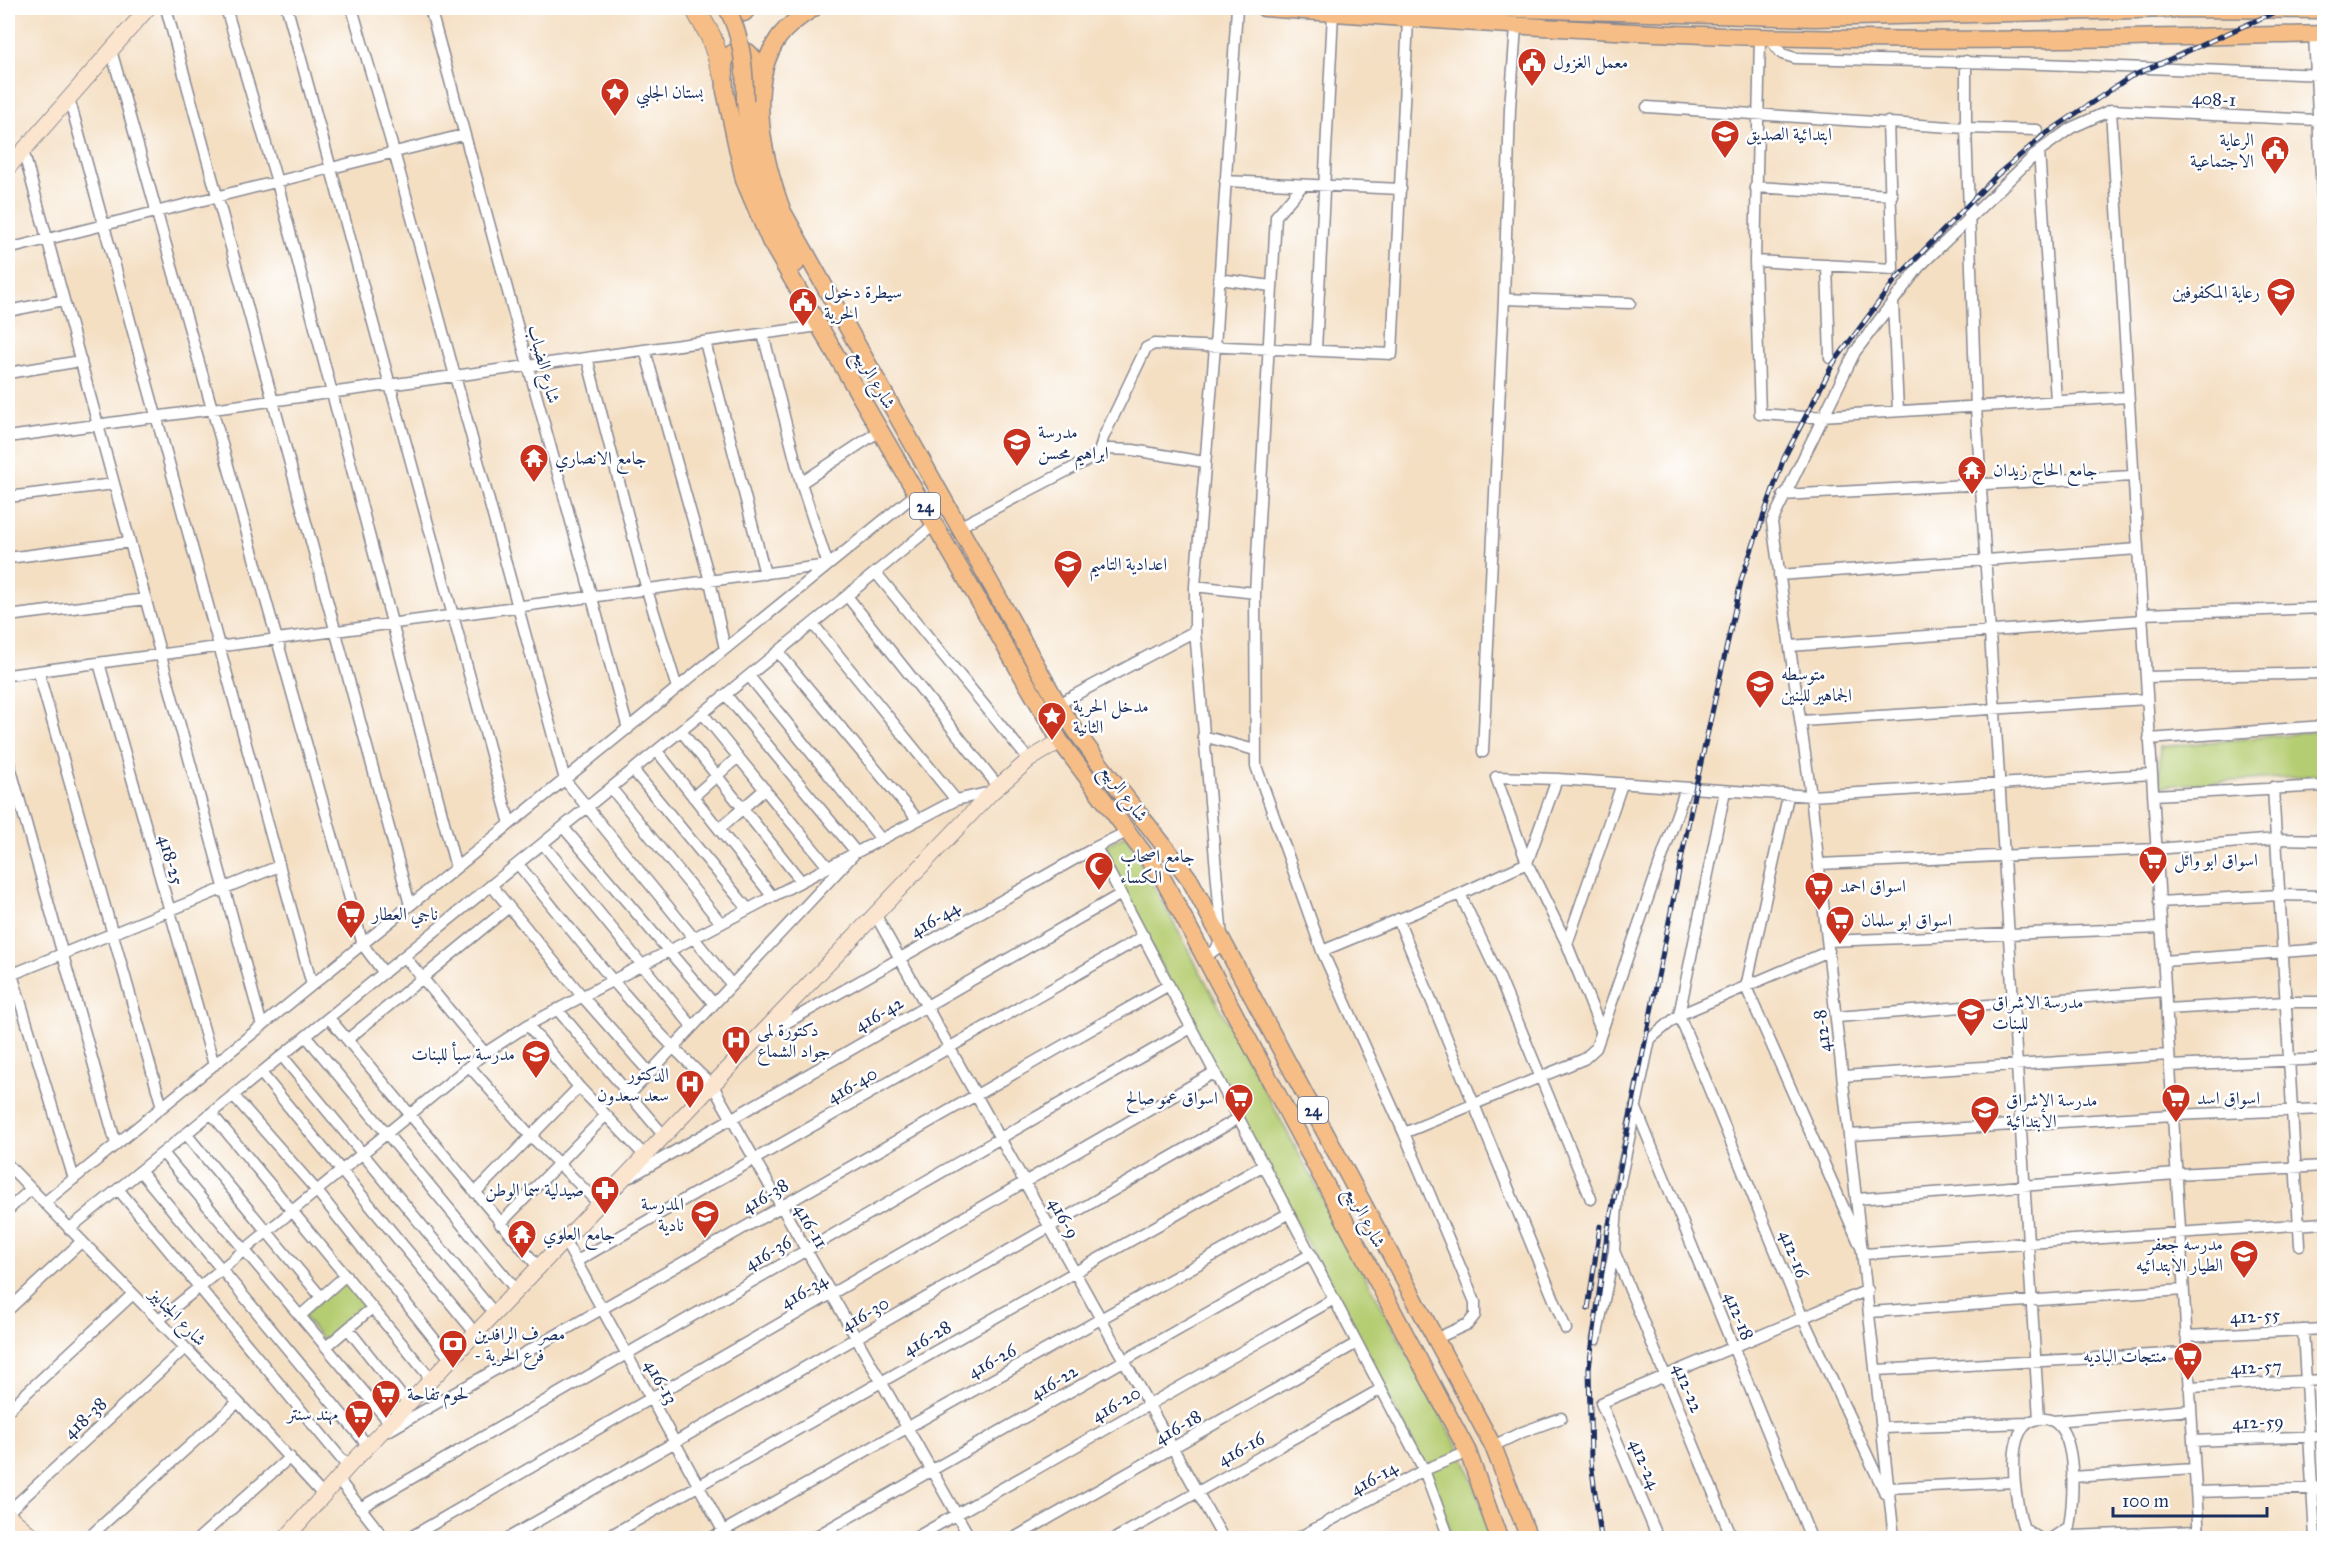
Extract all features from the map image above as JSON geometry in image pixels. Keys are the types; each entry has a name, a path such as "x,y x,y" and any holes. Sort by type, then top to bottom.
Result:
{"highway":[{"path":"695,8 711,37 733,55"}],"main road":[{"path":"727,8 737,30 743,56 751,149 763,198 795,262 858,371 877,423"},
{"path":"763,86 767,62 778,39 795,21 814,8"},
{"path":"1264,8 1308,9 1333,13 1516,27 1764,37 1980,40 2319,34"},
{"path":"1484,8 1815,18 2174,9 2323,9"},
{"path":"733,55 759,63 763,86"},
{"name":"شارع الربيع","path":"733,55 744,180 770,241 1060,741 1163,879 1468,1452 1499,1539"},
{"name":"شارع الربيع","path":"763,86 763,144 767,171 783,212 1058,704 1093,756 1128,797 1190,880 1494,1446 1529,1539"}],"street":[{"path":"8,168 148,8"},
{"path":"166,8 410,905"},
{"path":"226,8 277,182 456,868"},
{"path":"287,8 510,824"},
{"path":"352,8 394,152 565,780 732,985"},
{"name":"شارع الضباب","path":"430,8 463,135 628,729"},
{"path":"1204,958 1216,949 1222,938 1203,736 1195,631 1195,586 1215,347 1237,8"},
{"path":"1316,350 1333,13"},
{"path":"1099,453 1103,438 1146,348 1154,344 1392,354 1408,19"},
{"path":"1483,752 1504,298 1510,108 1516,27"},
{"path":"2319,34 2320,75 2317,120 2325,236"},
{"path":"1764,37 1776,50 1795,58 1966,61 2320,75"},
{"path":"1764,37 1755,187 1760,414 1805,417 2128,397"},
{"path":"111,50 363,945 384,973"},
{"path":"1966,61 1966,128 1976,408 2039,1419"},
{"path":"69,98 312,985"},
{"path":"1647,107 1966,128 2037,130"},
{"path":"1784,495 1855,352 1919,267 2039,151 2071,128 2110,110 2198,1535 2057,1536"},
{"name":"408-1","path":"2110,110 2317,120"},
{"path":"1755,261 1893,269 1888,122"},
{"path":"8,249 463,135"},
{"path":"23,150 262,1026"},
{"path":"2039,151 2056,400"},
{"path":"1225,182 1401,189"},
{"path":"1303,185 1276,216 1255,593 1254,750 1259,778 1322,951 1404,1133 1475,1302 1476,1314 1468,1324 1435,1339"},
{"path":"1755,187 1892,195"},
{"path":"1827,265 1830,358"},
{"path":"1219,279 1271,286"},
{"path":"1504,298 1630,303"},
{"path":"8,311 64,300"},
{"path":"1893,303 1898,411"},
{"path":"8,437 819,326"},
{"path":"763,334 801,483 828,566"},
{"path":"705,342 765,574"},
{"path":"645,350 711,581 725,649"},
{"path":"587,357 647,590 677,688"},
{"path":"8,373 81,361"},
{"path":"801,483 877,423"},
{"path":"959,527 1099,453 1123,448 1204,462"},
{"path":"1784,495 2133,476"},
{"path":"8,497 114,484"},
{"path":"44,1203 917,493"},
{"name":"412-8","path":"1784,495 1772,522 1812,796 1894,1539"},
{"path":"69,1229 935,524"},
{"path":"8,558 130,542"},
{"path":"1779,575 2138,549"},
{"path":"8,675 828,566"},
{"path":"876,573 1029,760"},
{"path":"1195,586 1255,593"},
{"path":"847,596 995,789"},
{"path":"8,616 146,599"},
{"path":"1790,646 2142,617 2325,608"},
{"path":"813,624 956,800"},
{"path":"1058,704 1195,631"},
{"path":"778,652 918,820"},
{"name":"418-25","path":"99,663 214,1065"},
{"path":"38,671 162,1107"},
{"path":"2146,677 2325,673"},
{"path":"748,676 881,839"},
{"path":"726,695 856,852"},
{"path":"1801,721 2147,699"},
{"path":"703,714 828,867"},
{"path":"2149,739 2325,726"},
{"path":"681,731 801,881"},
{"path":"1203,736 1254,750"},
{"path":"286,1539 323,1495 390,1423 759,1039 995,789 1029,760 1060,741"},
{"path":"657,751 772,896"},
{"path":"693,797 738,757"},
{"path":"8,759 116,1144"},
{"path":"633,770 748,909"},
{"path":"1601,1030 1567,944 1527,863 1496,777 1812,796 2151,774"},
{"path":"1322,951 1460,894 1527,863 1557,779"},
{"path":"1567,944 1622,784"},
{"path":"2153,795 2325,786"},
{"path":"2273,787 2300,1245"},
{"path":"611,788 721,923"},
{"path":"1404,1133 1584,1059 1596,1048 1686,788"},
{"path":"719,829 765,789"},
{"path":"159,1320 223,1270 485,1053 557,1009 956,800 995,789"},
{"path":"1680,1015 1725,791"},
{"path":"1788,795 1746,987 1864,1254 2325,1223"},
{"path":"563,827 667,952 714,1004"},
{"name":"416-44","path":"759,1039 1096,847 1129,831"},
{"path":"1819,864 2156,849 2276,839 2325,840"},
{"path":"543,844 692,1026"},
{"path":"1096,847 1424,1470 1449,1539"},
{"path":"628,1096 856,852"},
{"name":"416-11","path":"518,864 612,981 672,1049 712,1086 970,1539"},
{"path":"9,975 279,866"},
{"path":"491,885 582,996 649,1072"},
{"name":"416-42","path":"622,1182 1121,894"},
{"path":"1460,894 1500,979 1538,1076 1591,1199"},
{"path":"2159,902 2325,896"},
{"path":"348,1039 509,908"},
{"name":"416-9","path":"875,914 1223,1539"},
{"path":"1398,919 1566,1329"},
{"path":"1596,1339 1614,1251 1618,1191 1648,1044 1655,1034 1680,1015 1746,987 1828,946 2008,934 2161,928"},
{"name":"416-40","path":"577,1262 1144,936"},
{"path":"2163,961 2325,949"},
{"path":"404,956 424,977 485,1053"},
{"path":"8,961 9,975 74,1179"},
{"name":"416-38","path":"373,1442 602,1308 1169,985"},
{"path":"1837,1017 2165,992"},
{"path":"2166,1010 2286,1002 2325,1002"},
{"path":"557,1009 628,1096 665,1137"},
{"name":"412-16","path":"1680,1015 1802,1316 1889,1501"},
{"path":"329,1018 539,1268"},
{"path":"528,1026 605,1116 646,1157"},
{"name":"416-36","path":"360,1508 1191,1028"},
{"path":"306,1036 517,1291"},
{"path":"282,1056 495,1314"},
{"path":"1843,1076 2016,1063 2325,1059"},
{"path":"469,1066 530,1135 600,1205"},
{"name":"416-34","path":"409,1539 1215,1072"},
{"path":"261,1073 340,1172 476,1334"},
{"path":"474,1193 579,1087"},
{"path":"233,1095 317,1191 451,1360"},
{"name":"412-18","path":"1635,1106 1811,1539"},
{"path":"1850,1136 2173,1115 2325,1109"},
{"path":"211,1113 432,1380"},
{"path":"500,1224 605,1116"},
{"name":"416-30","path":"508,1539 1239,1118"},
{"path":"186,1134 321,1297"},
{"path":"163,1153 390,1423"},
{"name":"شارع الجنابيز","path":"8,1165 238,1402 323,1495"},
{"name":"416-28","path":"606,1539 1264,1165"},
{"path":"1857,1199 2176,1174 2325,1166"},
{"path":"140,1171 373,1442"},
{"path":"8,1210 31,1189"},
{"path":"118,1189 200,1288 343,1473 360,1508 384,1539"},
{"name":"416-26","path":"711,1539 725,1535 907,1428 1289,1213"},
{"path":"8,1310 82,1241"},
{"name":"416-13","path":"565,1241 725,1535"},
{"name":"412-22","path":"1614,1251 1732,1539"},
{"name":"416-22","path":"813,1539 1311,1254"},
{"path":"300,1316 345,1275"},
{"path":"1665,1376 1802,1316 1868,1290"},
{"path":"1870,1312 2183,1290"},
{"path":"8,1410 133,1294"},
{"name":"416-20","path":"915,1539 1334,1299"},
{"path":"326,1347 372,1308"},
{"path":"348,1329 408,1404"},
{"name":"412-55","path":"2186,1335 2325,1329"},
{"path":"2304,1330 2315,1539"},
{"name":"416-18","path":"1014,1539 1358,1343"},
{"name":"418-38","path":"8,1513 185,1348"},
{"path":"1877,1370 2187,1353"},
{"name":"412-24","path":"1658,1539 1601,1403 1665,1376"},
{"name":"412-57","path":"2190,1388 2325,1380"},
{"name":"416-16","path":"1116,1539 1381,1389"},
{"path":"88,1539 238,1402"},
{"path":"1883,1428 2027,1424 2039,1419 2053,1421 2191,1410"},
{"path":"1494,1446 1520,1433 1561,1418"},
{"path":"2053,1421 2064,1434 2072,1477 2069,1527 2057,1536"},
{"path":"2027,1424 2020,1432 2017,1444 2014,1482 2024,1529 2032,1538"},
{"name":"412-59","path":"2193,1441 2325,1436"},
{"name":"416-14","path":"1298,1539 1424,1470 1468,1452"},
{"path":"200,1539 290,1457"},
{"path":"2072,1477 2194,1468"},
{"path":"1888,1488 2014,1482"},
{"path":"2196,1492 2325,1488"},
{"path":"8,1513 35,1539"}],"green space":[{"path":"2324,731 2324,775 2159,786 2160,747"},
{"path":"1126,835 1464,1458 1494,1538 1453,1538 1430,1475 1099,848"},
{"path":"345,1278 369,1308 326,1344 303,1316"}],"railway":[{"path":"1601,1538 1591,1462 1589,1368 1607,1234 1695,790 1742,577 1784,458 1833,364 1896,279 1997,175 2044,135 2130,77 2284,8"},
{"path":"1588,1309 1600,1226"}],"place":[{"name":"معمل الغزول","path":"1532,88"},
{"name":"بستان الجلبي","path":"615,118"},
{"name":"ابتدائية الصديق","path":"1725,160"},
{"name":"الرعاية الاجتماعية","path":"2275,176"},
{"name":"رعاية المكفوفين","path":"2281,318"},
{"name":"سيطرة دخول الحرية","path":"803,328"},
{"name":"مدرسة ابراهيم محسن","path":"1017,468"},
{"name":"جامع الانصاري","path":"534,484"},
{"name":"جامع الحاج زيدان","path":"1972,496"},
{"name":"اعدادية التاميم","path":"1068,590"},
{"name":"متوسطه الجماهير للبنين","path":"1760,710"},
{"name":"مدخل الحرية الثانية","path":"1052,742"},
{"name":"اسواق ابو وائل","path":"2153,886"},
{"name":"جامع اصحاب الکساء","path":"1099,892"},
{"name":"اسواق احمد","path":"1819,912"},
{"name":"ناجي العطار","path":"351,940"},
{"name":"اسواق ابو سلمان","path":"1840,946"},
{"name":"مدرسة الاشراق للبنات","path":"1971,1038"},
{"name":"دكتورة لمى جواد الشماع","path":"736,1066"},
{"name":"مدرسة سبأ للبنات","path":"536,1080"},
{"name":"الدكتور سعد سعدون","path":"690,1110"},
{"name":"اسواق عمو صالح","path":"1239,1124"},
{"name":"اسواق اسد","path":"2176,1124"},
{"name":"مدرسة الإشراق الابتدائية","path":"1985,1136"},
{"name":"صيدلية سما الوطن","path":"605,1216"},
{"name":"المدرسة نادية","path":"705,1240"},
{"name":"جامع العلوي","path":"522,1260"},
{"name":"مدرسه جعفر الطيار الابتدائيه","path":"2244,1280"},
{"name":"مصرف الرافدين - فرع الحرية","path":"453,1370"},
{"name":"منتجات الباديه","path":"2188,1382"},
{"name":"لحوم تفاحة","path":"386,1420"},
{"name":"مهند سنتر","path":"359,1440"}]}
